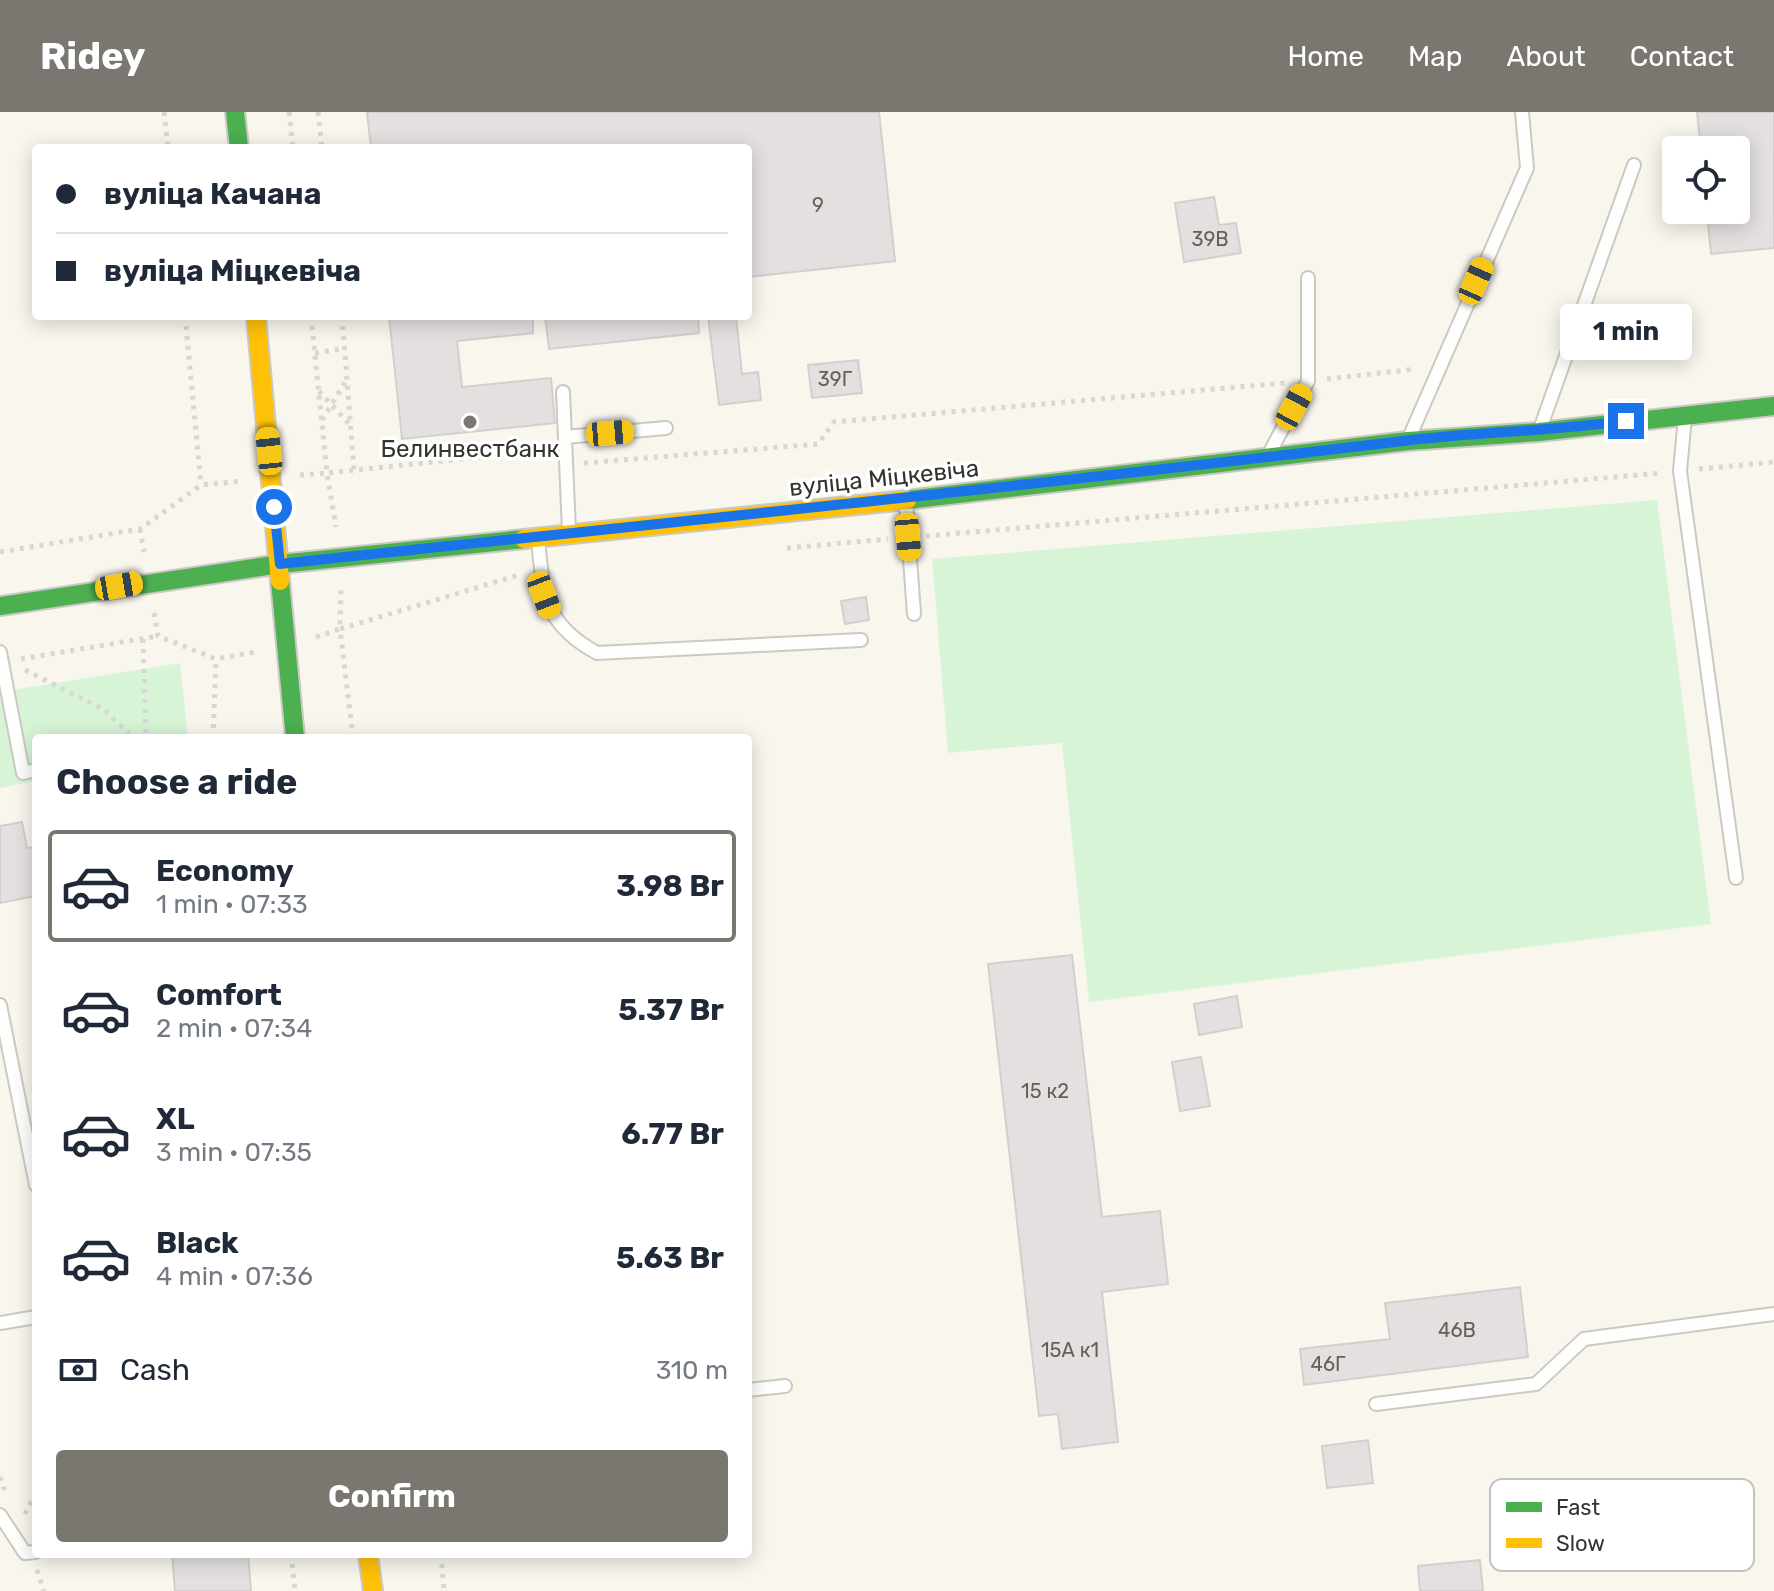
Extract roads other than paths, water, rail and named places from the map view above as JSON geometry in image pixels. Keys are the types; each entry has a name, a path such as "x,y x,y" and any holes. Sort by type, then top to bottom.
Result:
{"street":[{"path":"235,112 239,144"},
{"path":"256,320 295,734"},
{"name":"вуліца Міцкевіча","path":"0,606 280,564 905,500 1408,441 1539,432 1774,406"},
{"path":"369,1558 373,1591"}],"lane":[{"path":"1408,441 1438,366 1527,168 1522,112"},
{"path":"1539,432 1634,165"},
{"path":"1267,459 1308,381 1308,278"},
{"path":"563,392 569,534"},
{"path":"1685,414 1680,471 1736,878"},
{"path":"565,443 666,428"},
{"path":"905,500 914,614"},
{"path":"538,538 544,595 554,620 572,640 597,653 861,640"},
{"path":"1,657 23,773 32,771"},
{"path":"0,1005 32,1165"},
{"path":"1376,1404 1536,1384 1584,1339 1774,1314"},
{"path":"0,1323 32,1318"},
{"path":"752,1390 785,1386"},
{"path":"0,1515 25,1553 32,1552"}],"place":[{"name":"Белинвестбанк","path":"470,422"}]}
